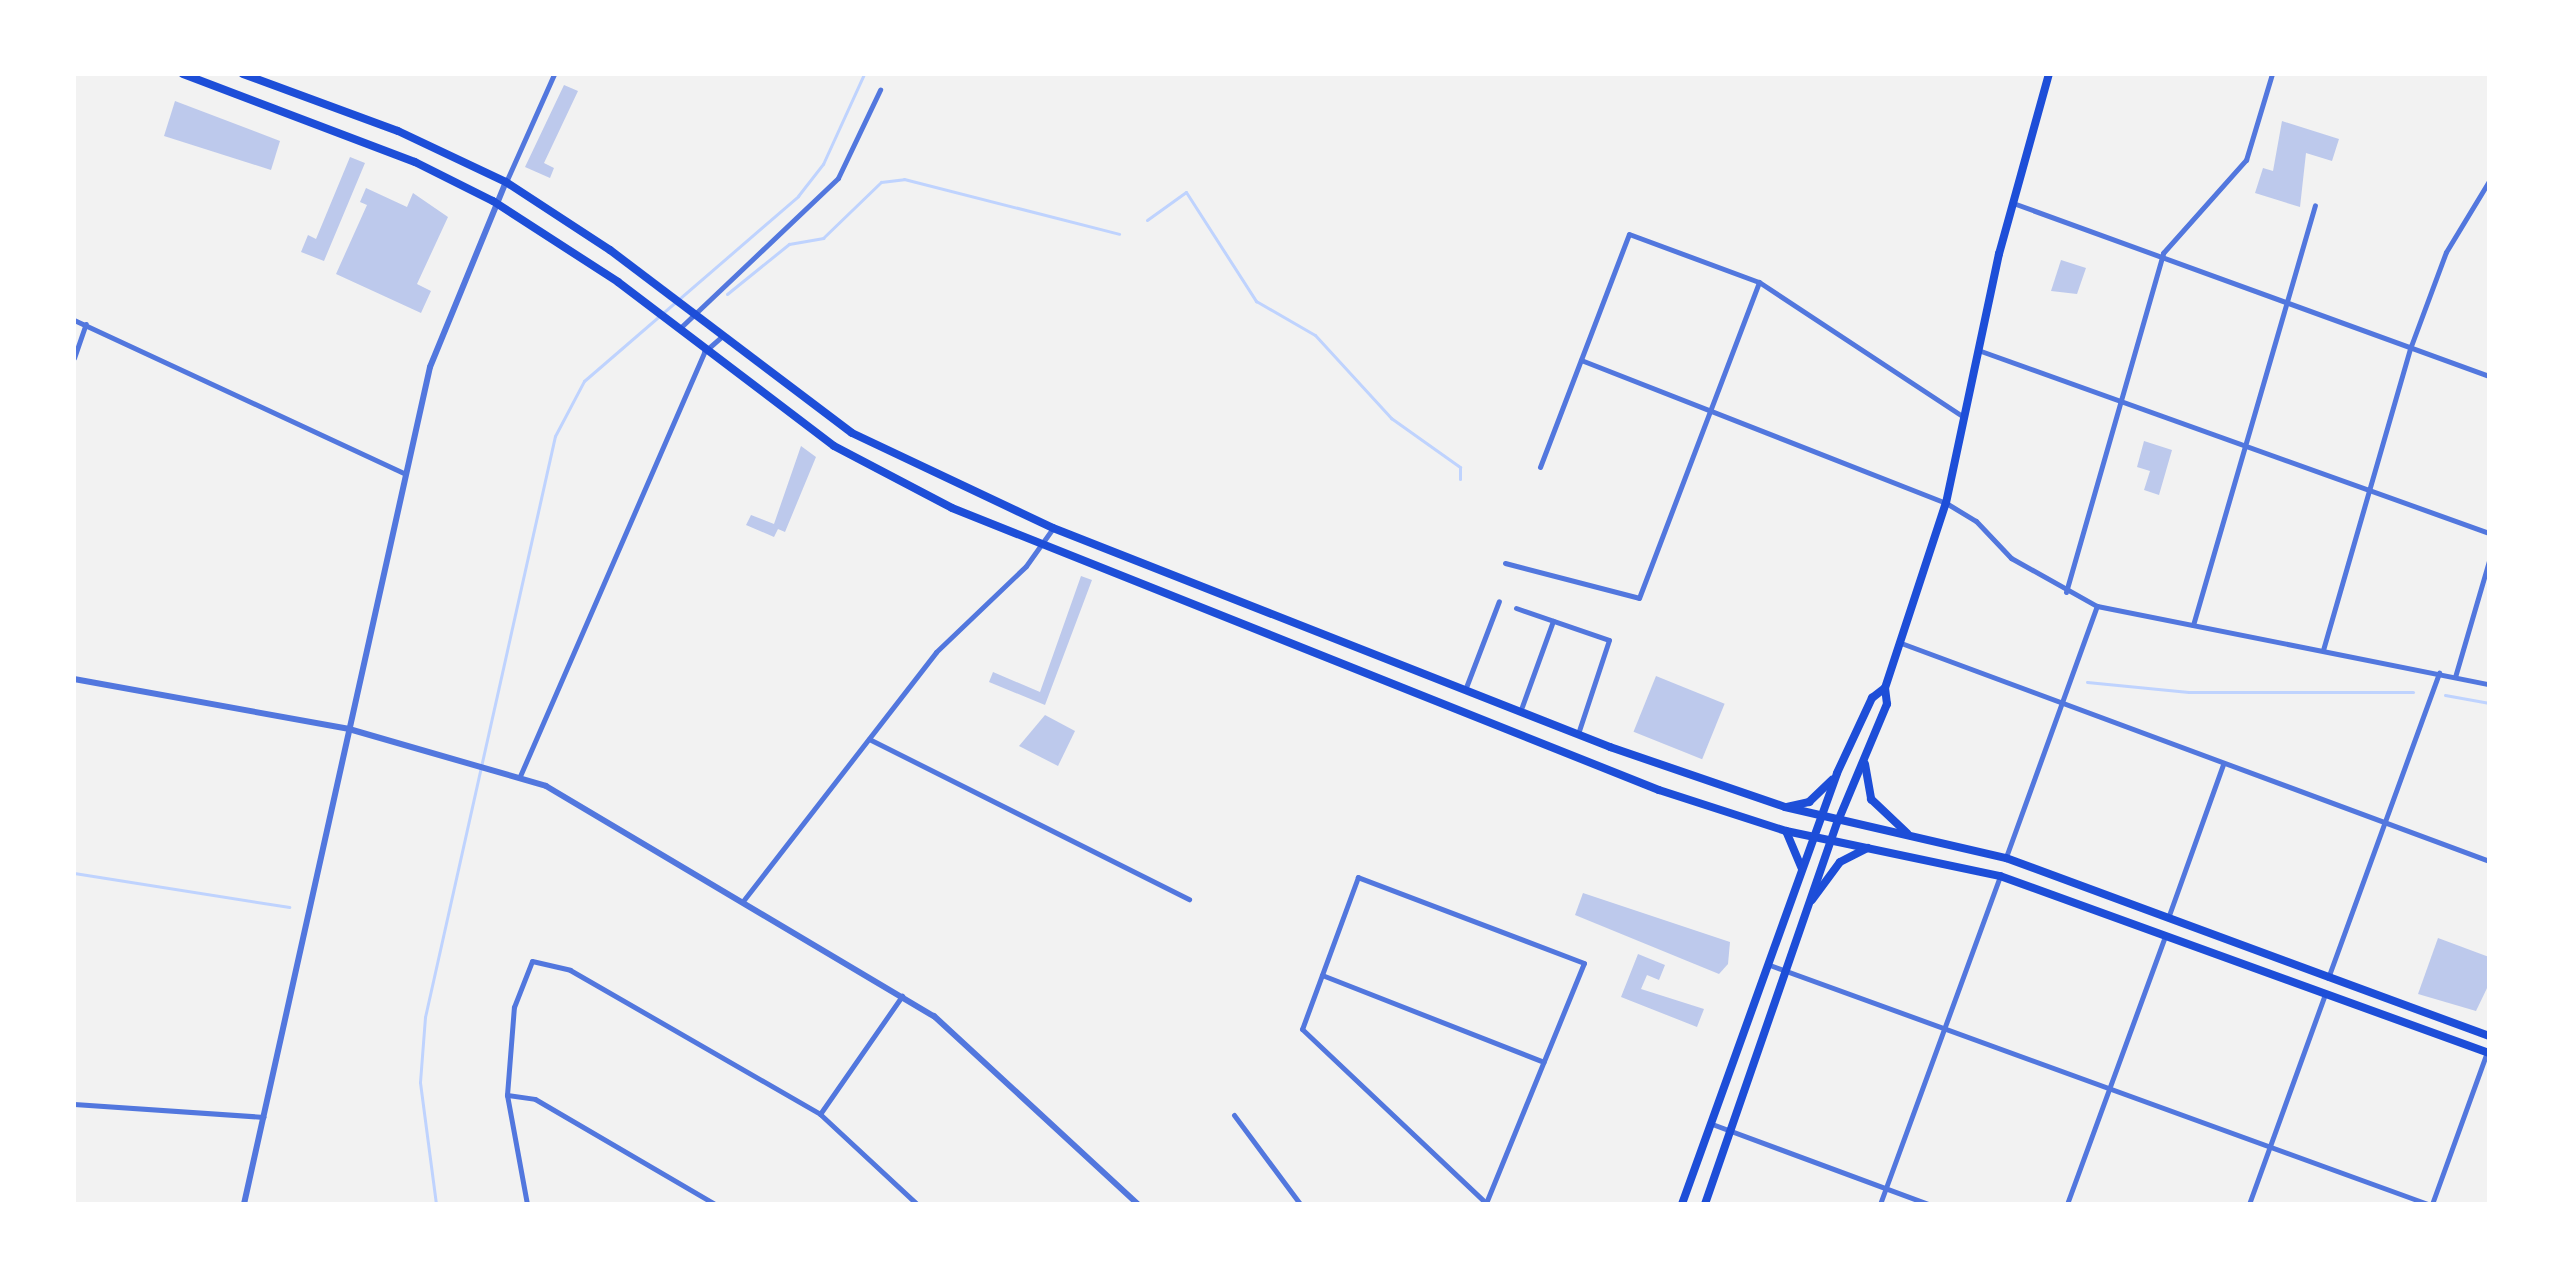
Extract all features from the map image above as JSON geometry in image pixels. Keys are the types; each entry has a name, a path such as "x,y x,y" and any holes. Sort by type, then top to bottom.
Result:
{"main road":[{"path":"183,74 415,162 493,201 632,293 704,352 834,446 1044,546 1659,790 1786,831 2000,876 2488,1052"},
{"path":"243,74 398,131 506,182 646,278 852,433 1053,528 1578,734 1785,807 2006,858 2327,979 2489,1036"},
{"path":"1705,1204 1831,840 1887,704 1885,688 1946,503 1976,350 2012,203 2049,74"},
{"path":"1682,1204 1837,773 1872,698 1885,688"},
{"path":"1864,757 1871,799 1911,836"},
{"path":"1785,807 1809,802 1837,773"},
{"path":"1786,831 1802,870"},
{"path":"1807,907 1840,862 1871,847"}],"street":[{"path":"244,1204 430,367 493,201 506,182 554,74"},
{"path":"2066,592 2163,253 2246,160 2272,74"},
{"path":"678,330 838,178 880,90"},
{"path":"2323,650 2372,495 2411,346 2446,252 2489,181"},
{"path":"2480,195 2489,198"},
{"path":"2012,203 2163,253 2286,304 2489,376"},
{"path":"2193,625 2315,205"},
{"path":"1540,467 1629,234 1759,282 1961,415"},
{"path":"1505,563 1639,598 1759,282"},
{"path":"74,320 404,473"},
{"path":"74,358 86,324"},
{"path":"520,776 704,352 721,337"},
{"path":"1976,350 2372,495 2489,533"},
{"path":"1581,360 1946,503 2066,592 2097,606 2489,684"},
{"path":"743,901 936,652 1044,546 1053,528"},
{"path":"2455,677 2489,561"},
{"path":"1465,690 1499,601"},
{"path":"2006,858 2097,606"},
{"path":"1516,608 1609,640 1578,734"},
{"path":"1520,712 1553,621"},
{"path":"1901,643 2489,861"},
{"path":"2327,979 2382,820 2439,673"},
{"path":"74,679 349,729 520,776 743,901 902,996 988,1060 1138,1204"},
{"path":"869,739 1189,899"},
{"path":"2168,918 2223,764"},
{"path":"1880,1204 1947,1029 2000,876"},
{"path":"1358,877 1584,963 1544,1062 1487,1203 1302,1029 1358,877"},
{"path":"2067,1204 2165,936"},
{"path":"527,1204 507,1095 514,1007 532,961 570,970 820,1114 917,1204"},
{"path":"1767,964 2430,1204 2488,1052"},
{"path":"1322,975 1544,1062"},
{"path":"2249,1204 2325,994"},
{"path":"820,1114 902,996"},
{"path":"507,1095 535,1099 715,1204"},
{"path":"74,1104 264,1117"},
{"path":"1234,1115 1300,1204"},
{"path":"1711,1124 1928,1204"}],"building":[{"path":"564,85 578,91 544,163 554,168 550,178 525,167"},
{"path":"175,101 280,141 271,170 164,136"},
{"path":"2282,121 2339,139 2332,161 2306,153 2300,207 2255,193 2263,168 2273,171"},
{"path":"350,157 365,163 324,261 301,252 308,235 316,239"},
{"path":"366,188 407,207 413,193 448,217 417,284 431,291 421,313 336,274 367,205 360,202"},
{"path":"2061,260 2086,268 2077,294 2051,291"},
{"path":"2144,441 2172,450 2159,495 2144,490 2150,471 2137,467"},
{"path":"801,446 816,457 785,532 778,529 774,537 746,525 751,515 774,524"},
{"path":"1081,576 1092,580 1045,705 989,682 993,672 1040,692"},
{"path":"1656,676 1725,704 1702,759 1634,732"},
{"path":"1045,715 1075,731 1058,766 1019,746"},
{"path":"1583,893 1730,942 1728,964 1719,974 1575,915"},
{"path":"2438,938 2489,957 2489,984 2476,1011 2418,994"},
{"path":"1638,954 1665,965 1659,980 1647,975 1641,989 1704,1009 1697,1027 1621,997"}],"waterway":[{"path":"436,1204 420,1082 425,1017 555,436 584,381 798,196 823,164 864,74"},
{"path":"727,294 789,244 823,238 881,182 904,179 1119,234"},
{"path":"1147,220 1186,192 1256,301 1315,335 1391,418 1460,467 1460,479"},
{"path":"2087,682 2189,692 2413,692"},
{"path":"2445,695 2489,703"},
{"path":"74,873 289,907"}]}
